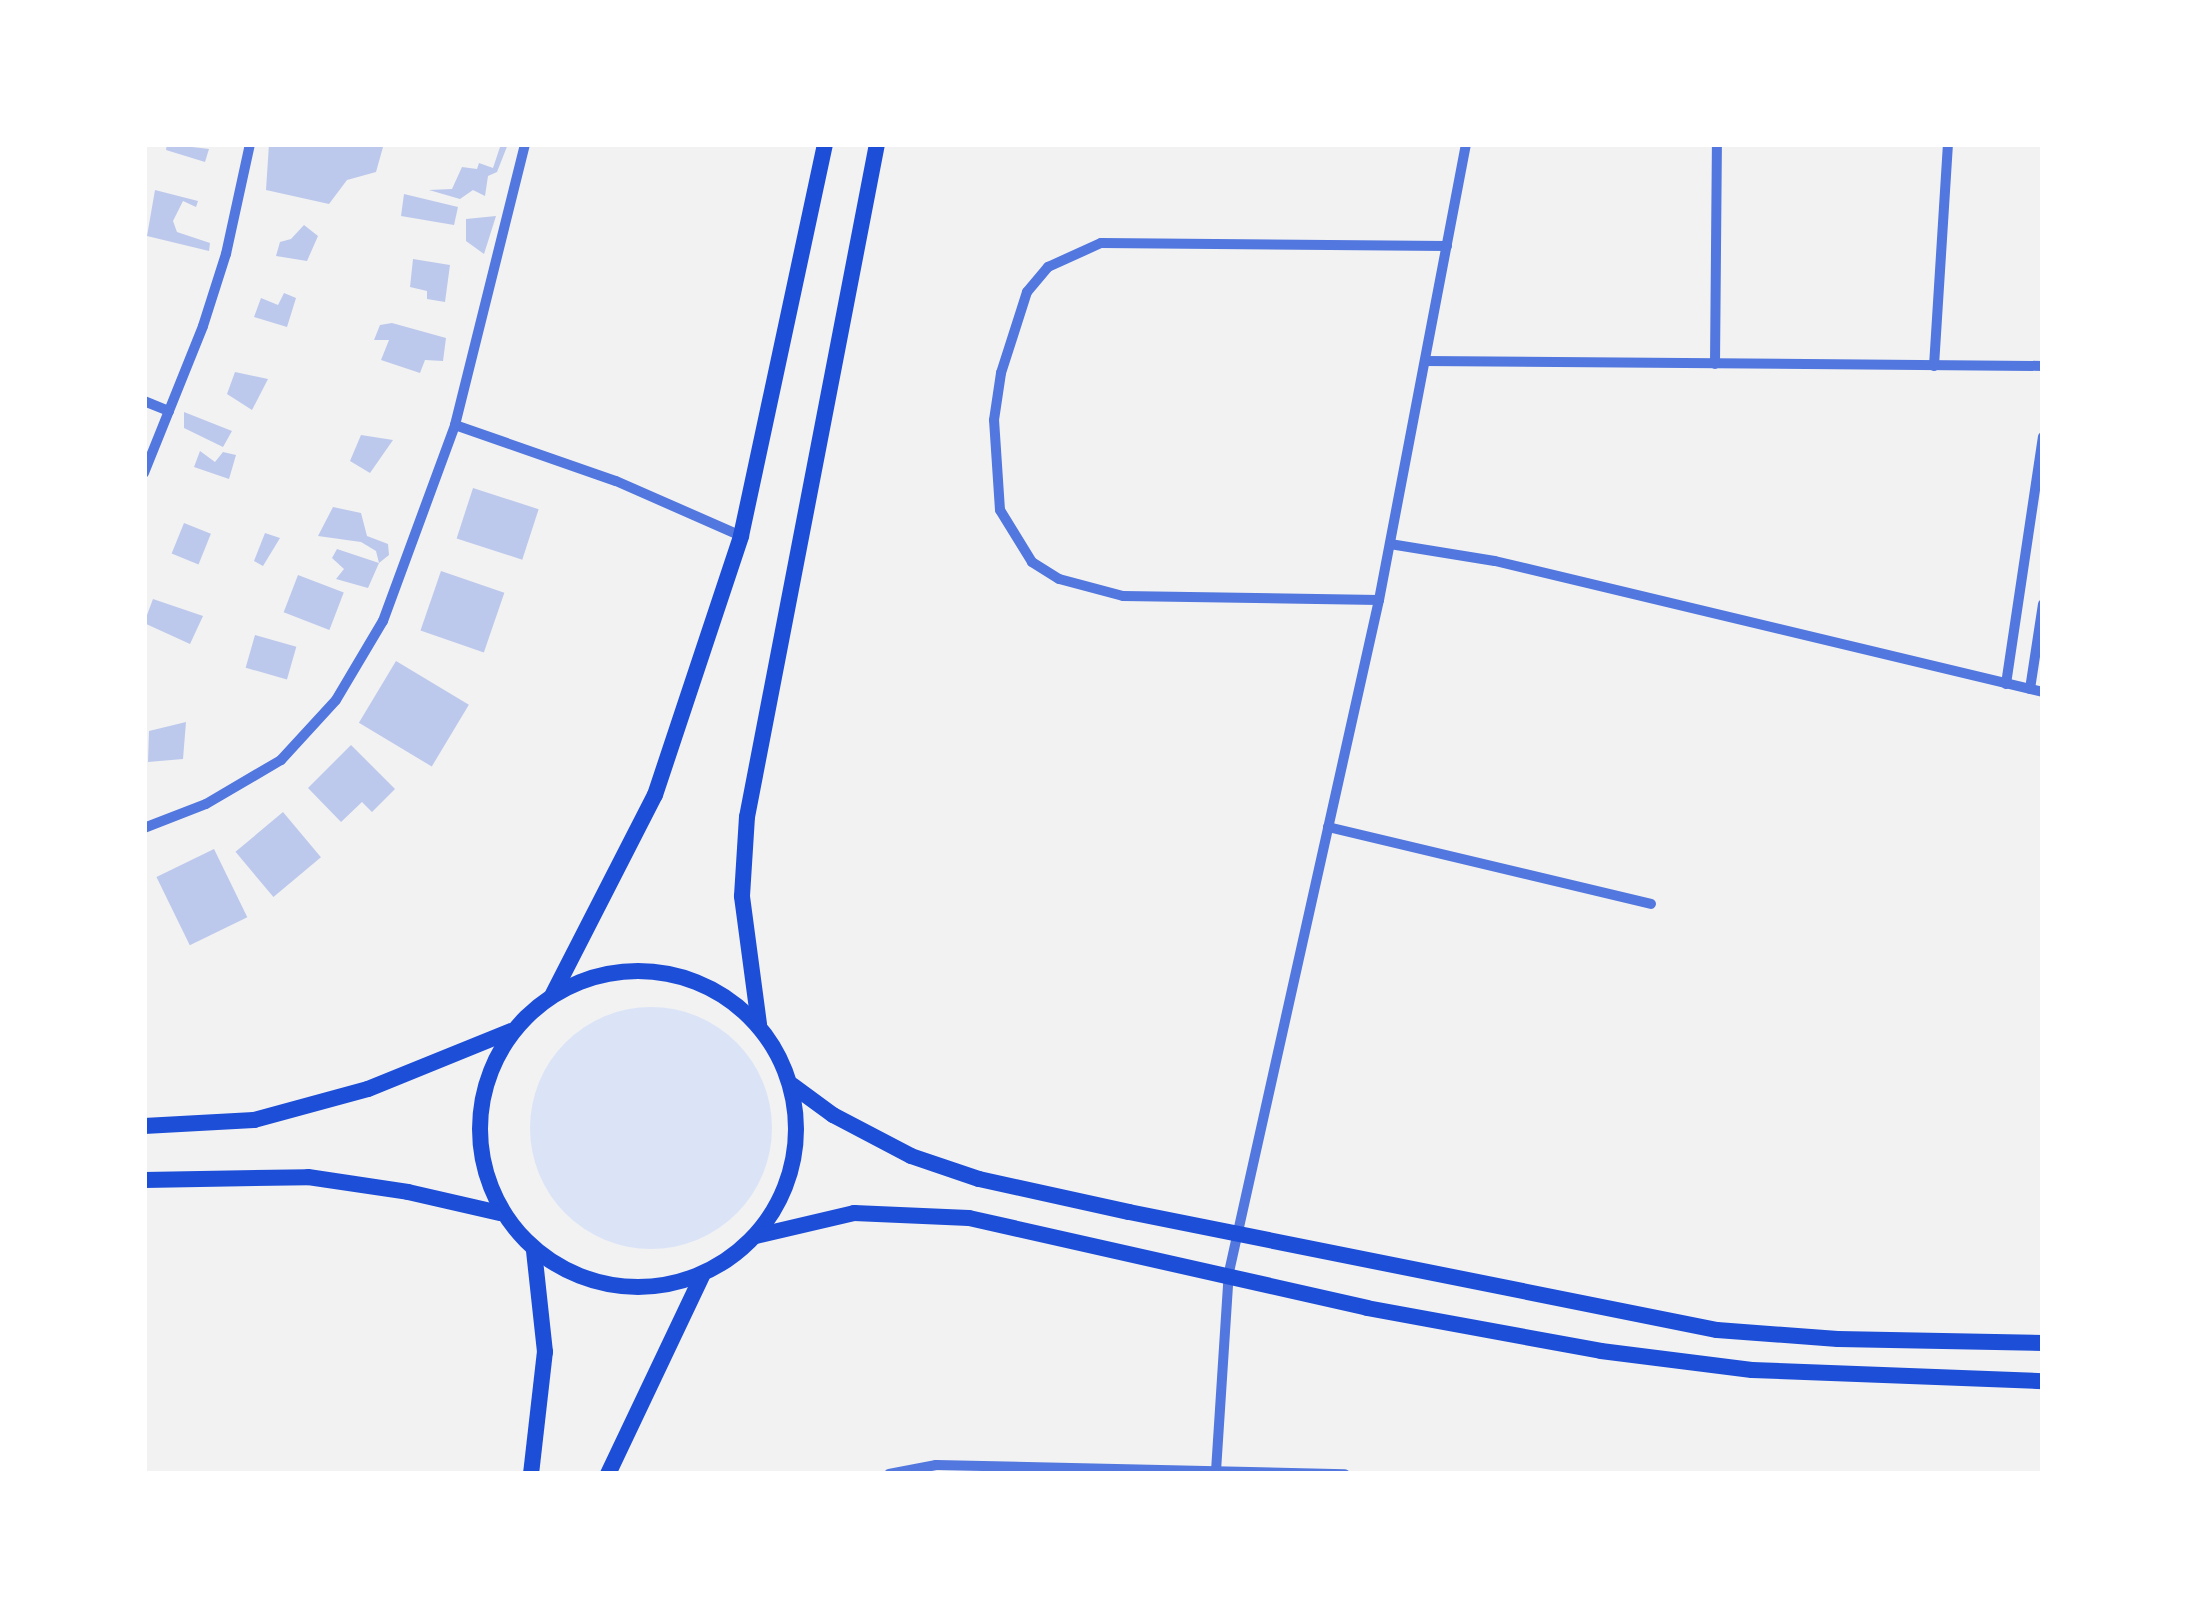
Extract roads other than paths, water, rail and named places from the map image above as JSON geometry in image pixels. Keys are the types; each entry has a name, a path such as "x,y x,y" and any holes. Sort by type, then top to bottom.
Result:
{"main road":[{"path":"553,994 656,795 741,536 825,144"},
{"path":"759,1025 705,985 665,972 608,973 553,994 512,1030 491,1066 478,1120 485,1176 500,1213 534,1250 574,1275 630,1288 702,1276 756,1236 784,1195 797,1147 791,1085 759,1025 742,896 748,817 877,144"},
{"path":"144,1126 254,1120 368,1089 512,1030"},
{"path":"791,1085 833,1115 911,1156 979,1179 1717,1330 1838,1339 2043,1343"},
{"path":"144,1180 308,1177 408,1192 500,1213"},
{"path":"756,1236 854,1213 969,1218 1229,1273 1367,1308 1601,1352 1752,1370 2043,1381"},
{"path":"531,1474 545,1352 534,1250"},
{"path":"608,1474 702,1276"}],"street":[{"path":"144,473 226,254 250,144"},
{"path":"144,828 206,804 281,760 336,700 383,621 455,425 525,144"},
{"path":"1216,1471 1229,1273 1379,600 1466,144"},
{"path":"1715,364 1717,144"},
{"path":"1934,365 1948,144"},
{"path":"1379,600 1123,596 1059,579 1032,562 1000,510 994,419 1001,374 1027,292 1048,267 1101,243 1447,246"},
{"path":"1425,362 2043,367"},
{"path":"144,401 169,410"},
{"path":"455,425 616,482 741,536"},
{"path":"2006,683 2043,437"},
{"path":"1390,544 1495,561 2036,691 2043,604"},
{"path":"1328,827 1651,904"},
{"path":"889,1474 936,1465 1345,1474"}]}
